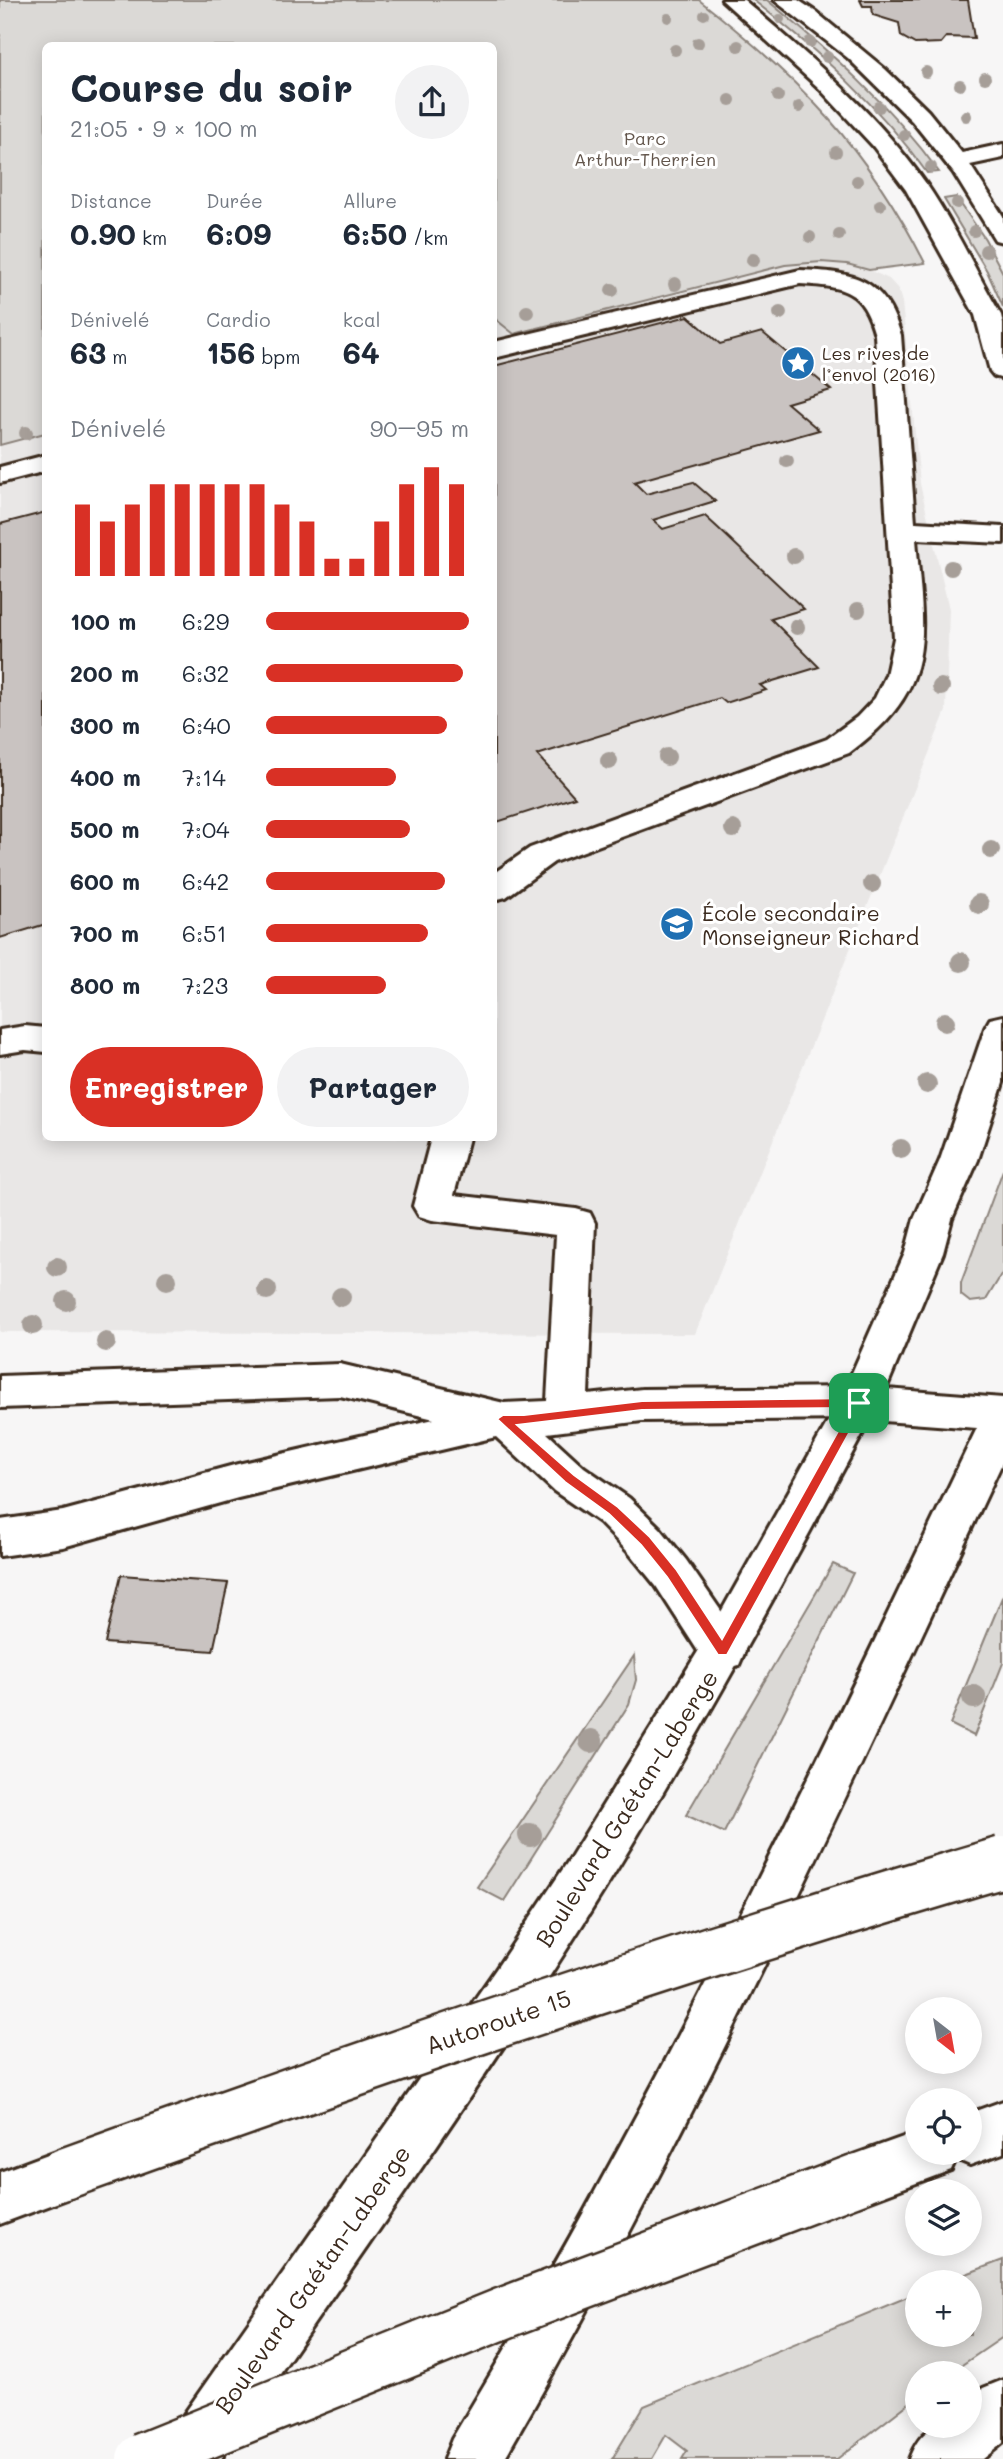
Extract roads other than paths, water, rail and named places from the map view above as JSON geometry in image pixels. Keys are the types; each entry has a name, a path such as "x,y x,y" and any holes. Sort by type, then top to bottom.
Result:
{"main road":[{"path":"732,0 827,83 881,141 917,188 988,315 1003,371"},
{"path":"784,0 817,22 890,86 956,162 1003,235"},
{"path":"956,162 1003,151"},
{"path":"917,188 971,183"},
{"path":"497,349 773,282 800,278 820,278 854,284 871,295 883,312 888,335 909,638 904,668 894,696 870,723 838,746 542,855 497,886"},
{"path":"0,475 42,464"},
{"path":"902,530 1003,535"},
{"name":"Boulevard Gaétan-Laberge","path":"187,2459 514,1986 586,1876 723,1651 859,1403 924,1252 933,1219 959,1160 1003,1028"},
{"path":"0,1042 25,1038 42,1040"},
{"path":"449,1141 432,1206 576,1223 568,1414"},
{"path":"0,1392 340,1380 503,1419 569,1479 614,1510 645,1541 671,1573 723,1651"},
{"path":"0,1538 63,1529 237,1481 503,1419 642,1405 859,1403 1003,1416 786,1876 680,2085 602,2234 472,2459"},
{"name":"Autoroute 15","path":"0,2198 284,2094 621,1979 1003,1862"},
{"path":"982,2135 1003,2127"},
{"path":"142,2459 504,2314 905,2162"},
{"path":"937,2459 1003,2407"}],"place":[{"name":"Les rives de l’envol (2016)","path":"798,363"},
{"name":"École secondaire Monseigneur Richard","path":"677,924"}],"park label":[{"name":"Parc Arthur-Therrien","path":"645,148"}]}
